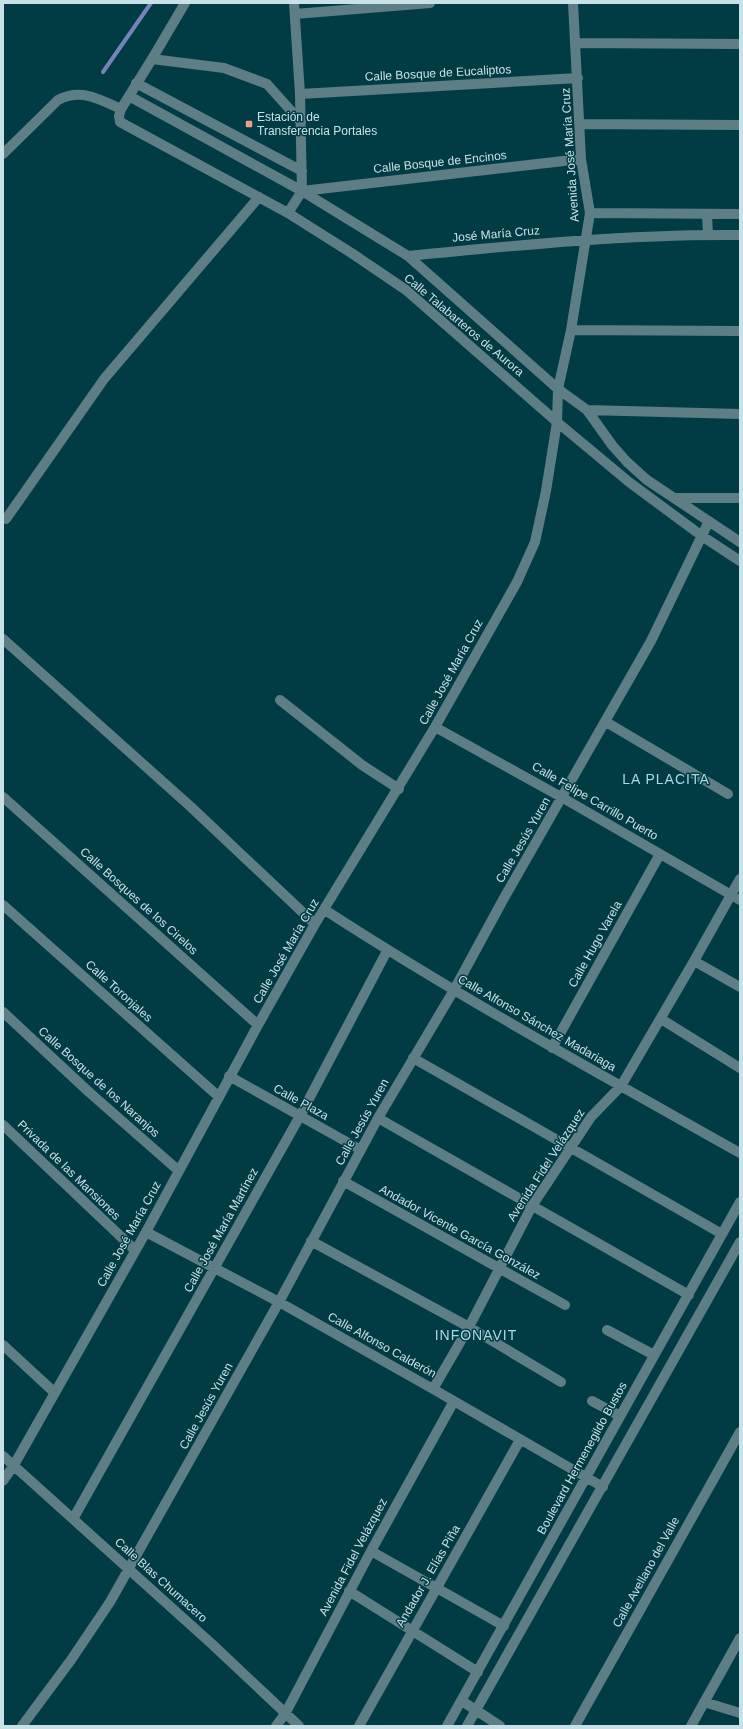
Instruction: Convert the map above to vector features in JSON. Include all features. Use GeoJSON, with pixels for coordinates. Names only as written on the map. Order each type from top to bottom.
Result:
{"type":"FeatureCollection","features":[{"type":"Feature","properties":{"kind":"street"},"geometry":{"type":"LineString","coordinates":[[3,154],[58,100],[65,97],[78,95],[92,96],[121,109],[185,3]]}},
{"type":"Feature","properties":{"kind":"street"},"geometry":{"type":"LineString","coordinates":[[288,213],[302,191],[300,94],[294,3]]}},
{"type":"Feature","properties":{"kind":"street"},"geometry":{"type":"LineString","coordinates":[[295,14],[430,3]]}},
{"type":"Feature","properties":{"kind":"street","name":"Avenida José María Cruz"},"geometry":{"type":"LineString","coordinates":[[557,422],[558,389],[571,330],[587,239],[590,213],[581,159],[573,3]]}},
{"type":"Feature","properties":{"kind":"street"},"geometry":{"type":"LineString","coordinates":[[576,42],[740,44]]}},
{"type":"Feature","properties":{"kind":"street"},"geometry":{"type":"LineString","coordinates":[[152,59],[224,68],[267,84],[301,122]]}},
{"type":"Feature","properties":{"kind":"street","name":"Calle Bosque de Eucaliptos"},"geometry":{"type":"LineString","coordinates":[[300,94],[578,78]]}},
{"type":"Feature","properties":{"kind":"street"},"geometry":{"type":"LineString","coordinates":[[136,83],[302,171]]}},
{"type":"Feature","properties":{"kind":"street","name":"Calle Talabarteros de Aurora"},"geometry":{"type":"LineString","coordinates":[[129,96],[302,191],[408,256],[558,389],[587,410],[612,445],[627,462],[647,480],[740,542]]}},
{"type":"Feature","properties":{"kind":"street","name":"Calle Talabarteros de Aurora"},"geometry":{"type":"LineString","coordinates":[[121,109],[118,116],[120,122],[127,127],[288,213],[406,290],[557,422],[629,482],[702,536],[740,561]]}},
{"type":"Feature","properties":{"kind":"street"},"geometry":{"type":"LineString","coordinates":[[580,124],[740,125]]}},
{"type":"Feature","properties":{"kind":"street","name":"Calle Bosque de Encinos"},"geometry":{"type":"LineString","coordinates":[[302,191],[581,159]]}},
{"type":"Feature","properties":{"kind":"street"},"geometry":{"type":"LineString","coordinates":[[6,519],[104,379],[259,197]]}},
{"type":"Feature","properties":{"kind":"street"},"geometry":{"type":"LineString","coordinates":[[590,213],[740,214]]}},
{"type":"Feature","properties":{"kind":"street"},"geometry":{"type":"LineString","coordinates":[[707,214],[708,235]]}},
{"type":"Feature","properties":{"kind":"street","name":"José María Cruz"},"geometry":{"type":"LineString","coordinates":[[408,256],[587,239],[740,235]]}},
{"type":"Feature","properties":{"kind":"street"},"geometry":{"type":"LineString","coordinates":[[571,330],[740,331]]}},
{"type":"Feature","properties":{"kind":"street"},"geometry":{"type":"LineString","coordinates":[[587,410],[740,414]]}},
{"type":"Feature","properties":{"kind":"street","name":"Calle José María Cruz"},"geometry":{"type":"LineString","coordinates":[[3,1481],[14,1465],[146,1232],[218,1096],[315,924],[436,727],[527,562],[535,542],[541,519],[557,422]]}},
{"type":"Feature","properties":{"kind":"street"},"geometry":{"type":"LineString","coordinates":[[675,498],[740,498]]}},
{"type":"Feature","properties":{"kind":"street","name":"Calle Jesús Yuren"},"geometry":{"type":"LineString","coordinates":[[22,1726],[98,1622],[129,1569],[279,1302],[378,1118],[454,990],[504,898],[563,798],[651,642],[709,521]]}},
{"type":"Feature","properties":{"kind":"street"},"geometry":{"type":"LineString","coordinates":[[3,639],[191,807],[315,924]]}},
{"type":"Feature","properties":{"kind":"street"},"geometry":{"type":"LineString","coordinates":[[280,700],[362,765],[399,789]]}},
{"type":"Feature","properties":{"kind":"street"},"geometry":{"type":"LineString","coordinates":[[606,722],[728,794]]}},
{"type":"Feature","properties":{"kind":"street","name":"Calle Felipe Carrillo Puerto"},"geometry":{"type":"LineString","coordinates":[[436,727],[563,798],[736,898]]}},
{"type":"Feature","properties":{"kind":"street","name":"Calle Bosques de los Cirelos"},"geometry":{"type":"LineString","coordinates":[[3,798],[258,1025]]}},
{"type":"Feature","properties":{"kind":"street","name":"Calle Hugo Varela"},"geometry":{"type":"LineString","coordinates":[[552,1048],[660,854]]}},
{"type":"Feature","properties":{"kind":"street","name":"Avenida Fidel Velázquez"},"geometry":{"type":"LineString","coordinates":[[434,1389],[469,1327],[532,1206],[571,1149],[591,1116],[621,1086],[694,961],[736,898],[740,879]]}},
{"type":"Feature","properties":{"kind":"street","name":"Calle Toronjales"},"geometry":{"type":"LineString","coordinates":[[3,905],[218,1096]]}},
{"type":"Feature","properties":{"kind":"street","name":"Calle Alfonso Sánchez Madariaga"},"geometry":{"type":"LineString","coordinates":[[325,910],[387,951],[552,1048],[740,1153]]}},
{"type":"Feature","properties":{"kind":"street","name":"Calle José María Martínez"},"geometry":{"type":"LineString","coordinates":[[73,1519],[300,1116],[387,951]]}},
{"type":"Feature","properties":{"kind":"street"},"geometry":{"type":"LineString","coordinates":[[694,961],[740,987]]}},
{"type":"Feature","properties":{"kind":"street","name":"Calle Bosque de los Naranjos"},"geometry":{"type":"LineString","coordinates":[[3,1012],[90,1093],[179,1171]]}},
{"type":"Feature","properties":{"kind":"street"},"geometry":{"type":"LineString","coordinates":[[661,1019],[740,1068]]}},
{"type":"Feature","properties":{"kind":"street"},"geometry":{"type":"LineString","coordinates":[[414,1058],[722,1234]]}},
{"type":"Feature","properties":{"kind":"street","name":"Calle Plaza"},"geometry":{"type":"LineString","coordinates":[[229,1076],[361,1150]]}},
{"type":"Feature","properties":{"kind":"street"},"geometry":{"type":"LineString","coordinates":[[378,1118],[689,1295]]}},
{"type":"Feature","properties":{"kind":"street","name":"Privada de las Mansiones"},"geometry":{"type":"LineString","coordinates":[[3,1125],[135,1250]]}},
{"type":"Feature","properties":{"kind":"street","name":"Andador Vicente García González"},"geometry":{"type":"LineString","coordinates":[[343,1182],[565,1305]]}},
{"type":"Feature","properties":{"kind":"street","name":"Boulevard Hermenegildo Bustos"},"geometry":{"type":"LineString","coordinates":[[447,1726],[740,1202]]}},
{"type":"Feature","properties":{"kind":"street","name":"Calle Alfonso Calderón"},"geometry":{"type":"LineString","coordinates":[[146,1232],[279,1302],[434,1389],[603,1487]]}},
{"type":"Feature","properties":{"kind":"street"},"geometry":{"type":"LineString","coordinates":[[311,1241],[469,1327],[561,1382]]}},
{"type":"Feature","properties":{"kind":"street"},"geometry":{"type":"LineString","coordinates":[[467,1726],[740,1242]]}},
{"type":"Feature","properties":{"kind":"street"},"geometry":{"type":"LineString","coordinates":[[677,1317],[693,1326]]}},
{"type":"Feature","properties":{"kind":"street"},"geometry":{"type":"LineString","coordinates":[[607,1330],[654,1355]]}},
{"type":"Feature","properties":{"kind":"street"},"geometry":{"type":"LineString","coordinates":[[3,1345],[55,1393]]}},
{"type":"Feature","properties":{"kind":"street","name":"Avenida Fidel Velázquez"},"geometry":{"type":"LineString","coordinates":[[276,1726],[285,1714],[349,1591],[454,1401]]}},
{"type":"Feature","properties":{"kind":"street"},"geometry":{"type":"LineString","coordinates":[[592,1401],[620,1416]]}},
{"type":"Feature","properties":{"kind":"street","name":"Calle Avellano del Valle"},"geometry":{"type":"LineString","coordinates":[[575,1726],[740,1432]]}},
{"type":"Feature","properties":{"kind":"street","name":"Andador J. Elías Piña"},"geometry":{"type":"LineString","coordinates":[[359,1726],[520,1440]]}},
{"type":"Feature","properties":{"kind":"street","name":"Calle Blas Chumacero"},"geometry":{"type":"LineString","coordinates":[[3,1456],[129,1569],[299,1726]]}},
{"type":"Feature","properties":{"kind":"street"},"geometry":{"type":"LineString","coordinates":[[371,1551],[504,1626]]}},
{"type":"Feature","properties":{"kind":"street"},"geometry":{"type":"LineString","coordinates":[[349,1591],[478,1672]]}},
{"type":"Feature","properties":{"kind":"street"},"geometry":{"type":"LineString","coordinates":[[691,1726],[740,1638]]}},
{"type":"Feature","properties":{"kind":"street"},"geometry":{"type":"LineString","coordinates":[[462,1701],[500,1726]]}},
{"type":"Feature","properties":{"kind":"street"},"geometry":{"type":"LineString","coordinates":[[704,1702],[740,1713]]}},
{"type":"Feature","properties":{"kind":"waterway"},"geometry":{"type":"LineString","coordinates":[[103,72],[151,3]]}},
{"type":"Feature","properties":{"kind":"place","name":"Estación de Transferencia Portales"},"geometry":{"type":"Point","coordinates":[249,124]}},
{"type":"Feature","properties":{"kind":"district","name":"LA PLACITA"},"geometry":{"type":"Point","coordinates":[666,779]}},
{"type":"Feature","properties":{"kind":"district","name":"INFONAVIT"},"geometry":{"type":"Point","coordinates":[476,1335]}}]}
